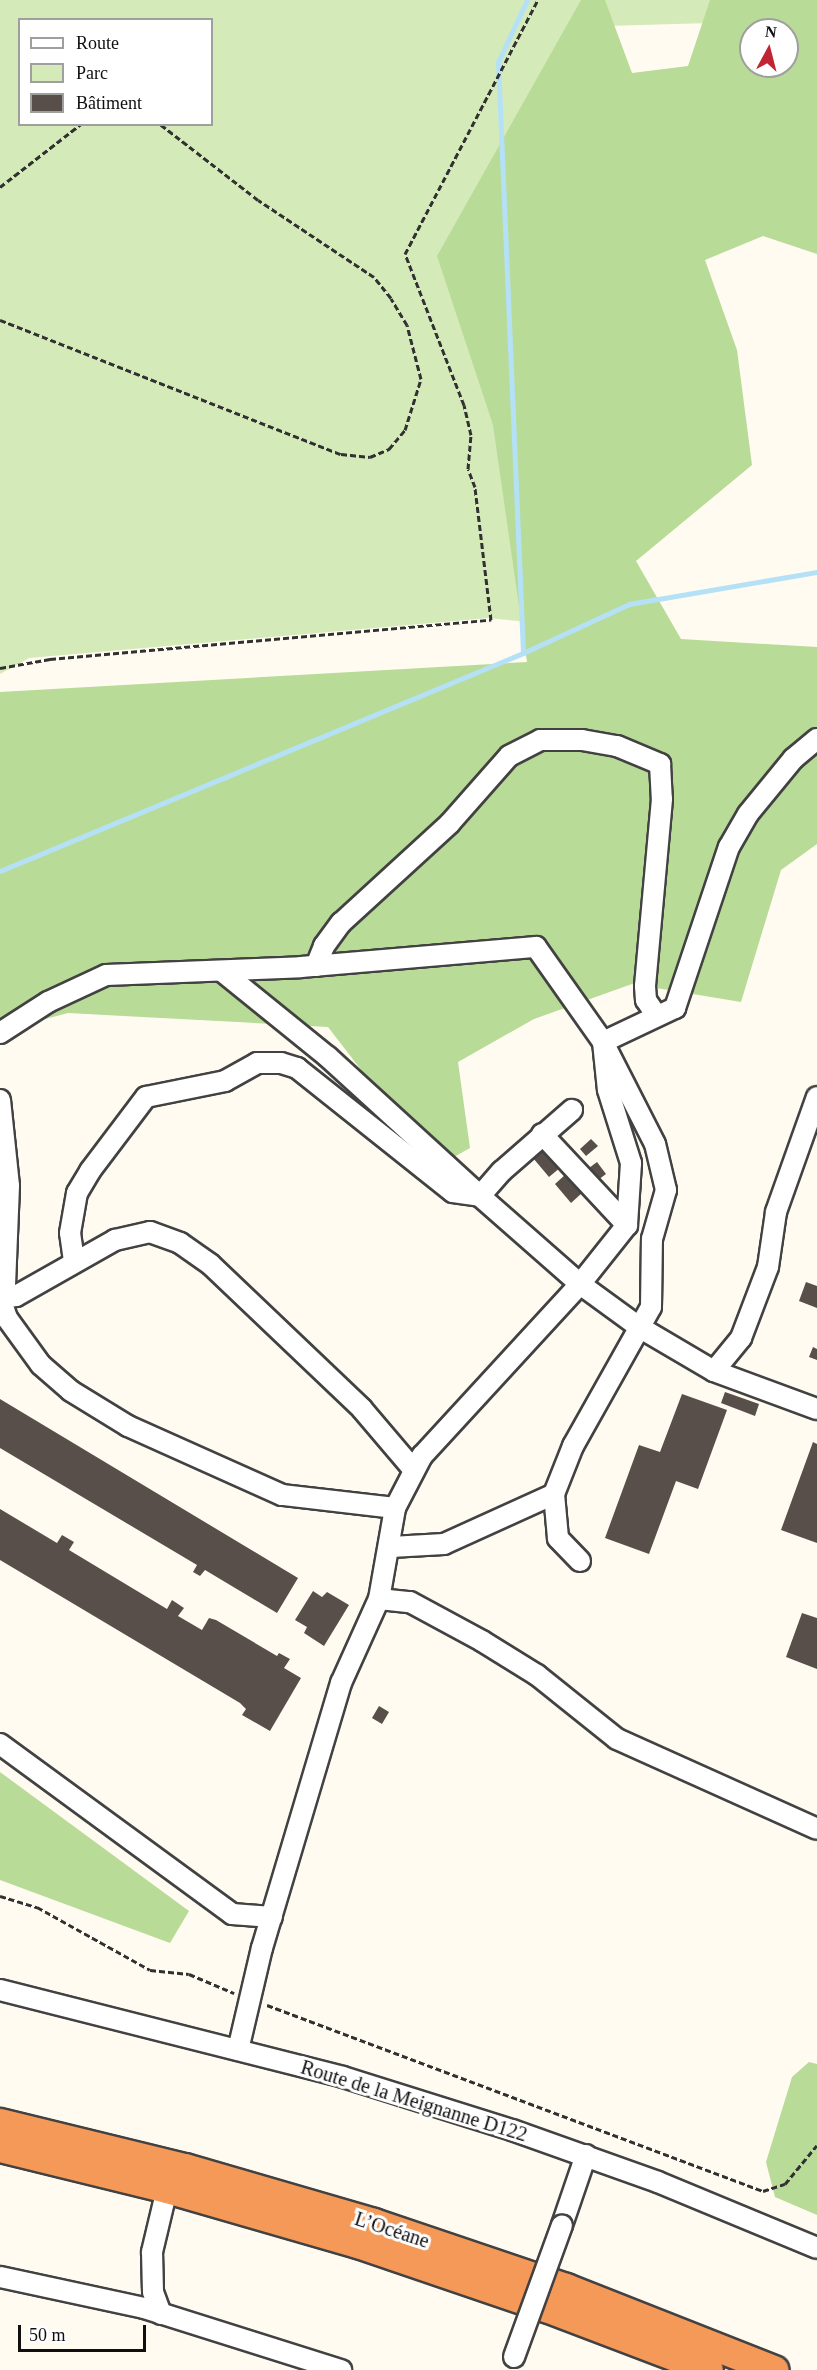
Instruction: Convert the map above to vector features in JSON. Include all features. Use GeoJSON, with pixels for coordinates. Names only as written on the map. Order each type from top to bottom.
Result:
{"type":"FeatureCollection","features":[{"type":"Feature","properties":{"kind":"highway","name":"L’Océane"},"geometry":{"type":"LineString","coordinates":[[0,2123],[185,2168],[374,2223],[566,2288],[774,2370]]}},
{"type":"Feature","properties":{"kind":"highway","name":"L’Océane"},"geometry":{"type":"LineString","coordinates":[[0,2148],[166,2189],[448,2273],[709,2370]]}},
{"type":"Feature","properties":{"kind":"street"},"geometry":{"type":"LineString","coordinates":[[603,1042],[675,1008],[729,847],[748,814],[793,759],[817,739]]}},
{"type":"Feature","properties":{"kind":"street"},"geometry":{"type":"LineString","coordinates":[[316,966],[324,945],[341,923],[450,823],[509,756],[540,740],[582,740],[617,746],[660,764],[663,798],[645,986],[646,1000],[656,1016]]}},
{"type":"Feature","properties":{"kind":"street"},"geometry":{"type":"LineString","coordinates":[[0,1033],[48,1002],[106,975],[223,972],[316,966],[536,946],[603,1042],[656,1144],[666,1180],[665,1203],[652,1239],[653,1299],[573,1446],[554,1494],[558,1538],[580,1561]]}},
{"type":"Feature","properties":{"kind":"street"},"geometry":{"type":"LineString","coordinates":[[223,972],[328,1058],[580,1284],[639,1328],[714,1371],[817,1409]]}},
{"type":"Feature","properties":{"kind":"street"},"geometry":{"type":"LineString","coordinates":[[238,2050],[262,1948],[341,1683],[379,1599],[391,1547],[395,1508],[422,1456],[580,1284],[627,1225],[631,1163],[608,1090],[603,1042]]}},
{"type":"Feature","properties":{"kind":"street"},"geometry":{"type":"LineString","coordinates":[[74,1262],[70,1233],[77,1193],[90,1171],[146,1097],[225,1081],[257,1063],[280,1063],[297,1068],[453,1192],[480,1196]]}},
{"type":"Feature","properties":{"kind":"street"},"geometry":{"type":"LineString","coordinates":[[714,1371],[741,1338],[768,1267],[776,1212],[817,1097]]}},
{"type":"Feature","properties":{"kind":"street"},"geometry":{"type":"LineString","coordinates":[[0,1100],[9,1186],[5,1286],[0,1299],[8,1318],[41,1365],[71,1391],[128,1426],[282,1495],[395,1508]]}},
{"type":"Feature","properties":{"kind":"street"},"geometry":{"type":"LineString","coordinates":[[480,1196],[542,1134],[572,1110]]}},
{"type":"Feature","properties":{"kind":"street"},"geometry":{"type":"LineString","coordinates":[[542,1134],[627,1225]]}},
{"type":"Feature","properties":{"kind":"street"},"geometry":{"type":"LineString","coordinates":[[0,1299],[16,1296],[115,1240],[150,1232],[180,1243],[210,1264],[362,1409],[414,1470]]}},
{"type":"Feature","properties":{"kind":"street"},"geometry":{"type":"LineString","coordinates":[[391,1547],[444,1544],[554,1494]]}},
{"type":"Feature","properties":{"kind":"street"},"geometry":{"type":"LineString","coordinates":[[379,1599],[410,1602],[482,1641],[537,1676],[617,1739],[817,1829]]}},
{"type":"Feature","properties":{"kind":"street"},"geometry":{"type":"LineString","coordinates":[[0,1744],[232,1914],[272,1917]]}},
{"type":"Feature","properties":{"kind":"street","name":"Route de la Meignanne D122"},"geometry":{"type":"LineString","coordinates":[[0,1990],[343,2077],[586,2155],[817,2248]]}},
{"type":"Feature","properties":{"kind":"street"},"geometry":{"type":"LineString","coordinates":[[512,2363],[586,2155]]}},
{"type":"Feature","properties":{"kind":"street"},"geometry":{"type":"LineString","coordinates":[[161,2314],[153,2292],[152,2252],[166,2189]]}},
{"type":"Feature","properties":{"kind":"street"},"geometry":{"type":"LineString","coordinates":[[0,2277],[161,2314],[341,2370]]}},
{"type":"Feature","properties":{"kind":"path"},"geometry":{"type":"LineString","coordinates":[[0,668],[50,659],[491,620],[476,487],[468,469],[471,435],[464,405],[405,254],[538,0]]}},
{"type":"Feature","properties":{"kind":"path"},"geometry":{"type":"LineString","coordinates":[[0,187],[78,126]]}},
{"type":"Feature","properties":{"kind":"path"},"geometry":{"type":"LineString","coordinates":[[0,320],[341,454],[370,457],[389,449],[405,430],[421,379],[407,325],[391,298],[374,277],[258,200],[163,126]]}},
{"type":"Feature","properties":{"kind":"path"},"geometry":{"type":"LineString","coordinates":[[0,1896],[37,1907],[150,1970],[189,1974],[240,1997]]}},
{"type":"Feature","properties":{"kind":"path"},"geometry":{"type":"LineString","coordinates":[[263,2004],[288,2010],[320,2027],[584,2121],[763,2191],[785,2184],[817,2145]]}},
{"type":"Feature","properties":{"kind":"green space"},"geometry":{"type":"Polygon","coordinates":[[[0,0],[767,0],[711,23],[570,27],[527,622],[489,618],[29,658],[0,674],[0,0]]]}},
{"type":"Feature","properties":{"kind":"green space"},"geometry":{"type":"Polygon","coordinates":[[[581,0],[605,0],[632,73],[688,66],[710,0],[817,0],[817,254],[763,236],[705,260],[737,350],[752,465],[636,561],[681,639],[817,647],[817,844],[781,870],[741,1002],[632,984],[534,1019],[458,1062],[470,1148],[436,1167],[328,1027],[68,1013],[0,1031],[0,692],[527,662],[493,425],[437,256],[581,0]]]}},
{"type":"Feature","properties":{"kind":"green space"},"geometry":{"type":"Polygon","coordinates":[[[0,1772],[189,1911],[170,1943],[0,1880],[0,1772]]]}},
{"type":"Feature","properties":{"kind":"green space"},"geometry":{"type":"Polygon","coordinates":[[[809,2062],[817,2064],[817,2215],[775,2197],[766,2162],[792,2077],[809,2062]]]}},
{"type":"Feature","properties":{"kind":"building"},"geometry":{"type":"Polygon","coordinates":[[[591,1139],[598,1146],[586,1156],[580,1149],[591,1139]]]}},
{"type":"Feature","properties":{"kind":"building"},"geometry":{"type":"Polygon","coordinates":[[[545,1148],[561,1167],[549,1177],[533,1158],[545,1148]]]}},
{"type":"Feature","properties":{"kind":"building"},"geometry":{"type":"Polygon","coordinates":[[[597,1162],[606,1174],[598,1180],[589,1168],[597,1162]]]}},
{"type":"Feature","properties":{"kind":"building"},"geometry":{"type":"Polygon","coordinates":[[[566,1174],[582,1193],[571,1203],[555,1184],[566,1174]]]}},
{"type":"Feature","properties":{"kind":"building"},"geometry":{"type":"Polygon","coordinates":[[[806,1282],[817,1286],[817,1308],[799,1301],[806,1282]]]}},
{"type":"Feature","properties":{"kind":"building"},"geometry":{"type":"Polygon","coordinates":[[[813,1347],[817,1349],[817,1360],[809,1357],[813,1347]]]}},
{"type":"Feature","properties":{"kind":"building"},"geometry":{"type":"Polygon","coordinates":[[[725,1392],[759,1404],[755,1416],[721,1403],[725,1392]]]}},
{"type":"Feature","properties":{"kind":"building"},"geometry":{"type":"Polygon","coordinates":[[[682,1394],[727,1410],[698,1489],[676,1481],[649,1554],[605,1538],[639,1445],[660,1452],[682,1394]]]}},
{"type":"Feature","properties":{"kind":"building"},"geometry":{"type":"Polygon","coordinates":[[[0,1399],[298,1578],[277,1613],[205,1570],[200,1576],[193,1572],[197,1565],[0,1448],[0,1399]]]}},
{"type":"Feature","properties":{"kind":"building"},"geometry":{"type":"Polygon","coordinates":[[[813,1442],[817,1444],[817,1543],[781,1530],[813,1442]]]}},
{"type":"Feature","properties":{"kind":"building"},"geometry":{"type":"Polygon","coordinates":[[[0,1509],[57,1543],[62,1535],[74,1542],[69,1550],[167,1609],[172,1600],[184,1608],[178,1616],[202,1630],[209,1618],[216,1620],[277,1656],[279,1653],[290,1659],[284,1668],[301,1678],[270,1731],[242,1715],[246,1709],[240,1703],[0,1560],[0,1509]]]}},
{"type":"Feature","properties":{"kind":"building"},"geometry":{"type":"Polygon","coordinates":[[[313,1591],[322,1597],[327,1592],[349,1605],[324,1646],[304,1633],[307,1627],[295,1620],[313,1591]]]}},
{"type":"Feature","properties":{"kind":"building"},"geometry":{"type":"Polygon","coordinates":[[[802,1613],[817,1618],[817,1669],[786,1657],[802,1613]]]}},
{"type":"Feature","properties":{"kind":"building"},"geometry":{"type":"Polygon","coordinates":[[[379,1706],[389,1712],[382,1724],[372,1718],[379,1706]]]}},
{"type":"Feature","properties":{"kind":"waterway"},"geometry":{"type":"LineString","coordinates":[[0,871],[523,653],[498,62],[527,0]]}},
{"type":"Feature","properties":{"kind":"waterway"},"geometry":{"type":"LineString","coordinates":[[523,653],[629,604],[817,572]]}}]}
